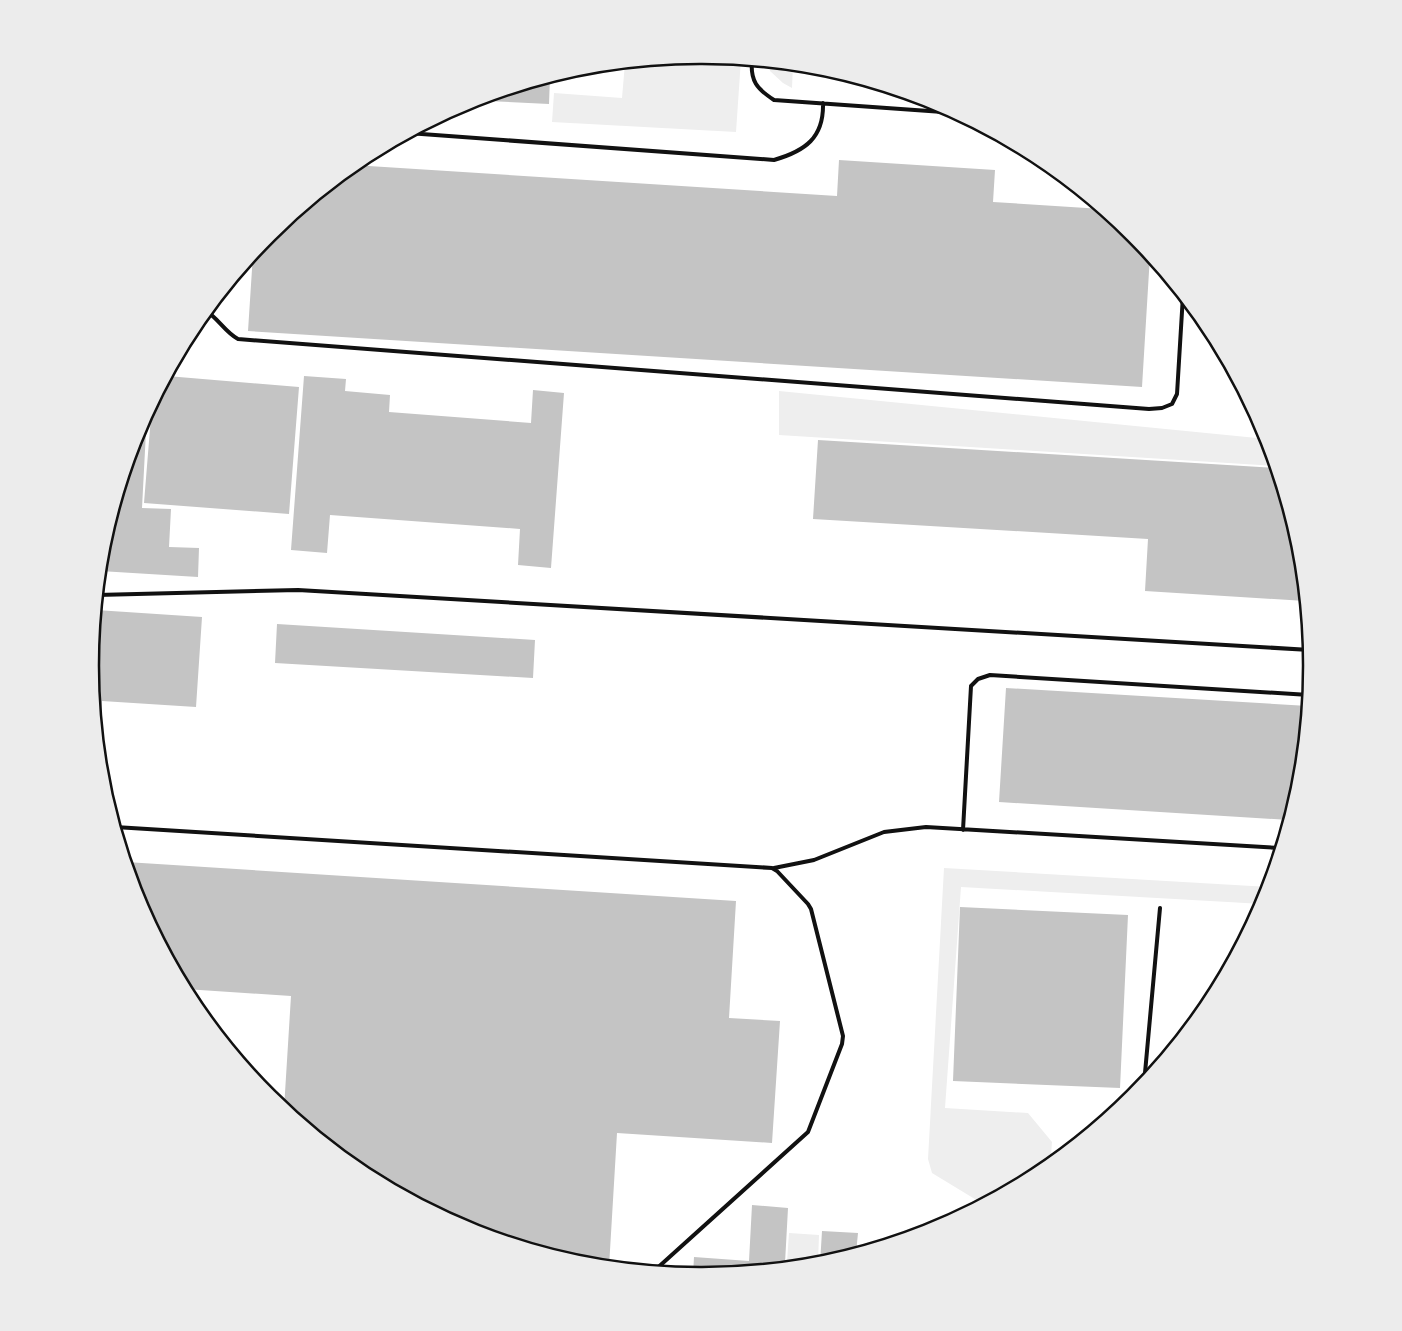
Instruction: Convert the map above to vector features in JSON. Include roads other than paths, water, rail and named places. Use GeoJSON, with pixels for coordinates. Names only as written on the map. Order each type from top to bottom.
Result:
{"type":"FeatureCollection","features":[{"type":"Feature","properties":{"kind":"lane"},"geometry":{"type":"LineString","coordinates":[[751,66],[751,72],[755,83],[774,100],[934,111]]}},
{"type":"Feature","properties":{"kind":"lane"},"geometry":{"type":"LineString","coordinates":[[420,134],[774,160],[790,155],[806,146],[817,134],[824,112],[823,103]]}},
{"type":"Feature","properties":{"kind":"lane"},"geometry":{"type":"LineString","coordinates":[[212,316],[229,334],[238,339],[1149,410],[1172,404],[1177,394],[1182,305]]}},
{"type":"Feature","properties":{"kind":"lane"},"geometry":{"type":"LineString","coordinates":[[103,596],[298,590],[1302,650]]}},
{"type":"Feature","properties":{"kind":"lane"},"geometry":{"type":"LineString","coordinates":[[962,830],[971,686],[983,676],[1302,695]]}},
{"type":"Feature","properties":{"kind":"lane"},"geometry":{"type":"LineString","coordinates":[[122,827],[772,868],[814,860],[884,832],[926,828],[1274,848]]}},
{"type":"Feature","properties":{"kind":"lane"},"geometry":{"type":"LineString","coordinates":[[660,1266],[808,1132],[842,1044],[843,1036],[811,909],[777,871],[772,868]]}},
{"type":"Feature","properties":{"kind":"lane"},"geometry":{"type":"LineString","coordinates":[[1145,1071],[1160,908]]}}]}
